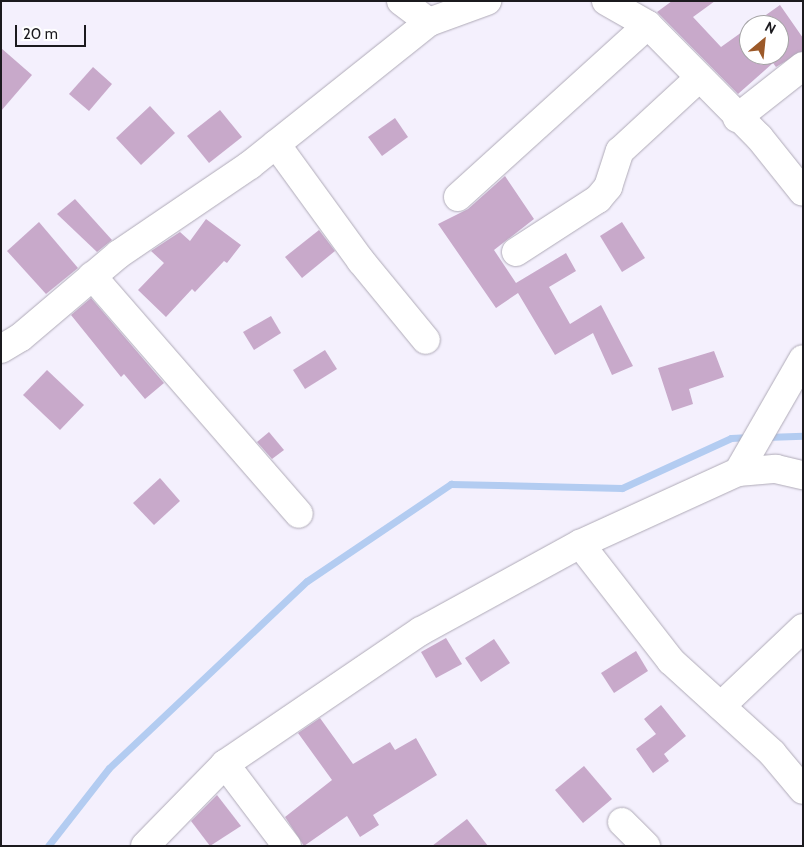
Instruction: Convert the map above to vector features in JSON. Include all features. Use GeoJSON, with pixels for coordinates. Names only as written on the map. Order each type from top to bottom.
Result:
{"type":"FeatureCollection","features":[{"type":"Feature","properties":{"kind":"street"},"geometry":{"type":"LineString","coordinates":[[401,1],[429,22]]}},
{"type":"Feature","properties":{"kind":"street"},"geometry":{"type":"LineString","coordinates":[[1,349],[21,337],[92,276],[276,144],[429,22],[487,1]]}},
{"type":"Feature","properties":{"kind":"street"},"geometry":{"type":"LineString","coordinates":[[606,1],[648,25],[737,118],[760,137],[803,192]]}},
{"type":"Feature","properties":{"kind":"street"},"geometry":{"type":"LineString","coordinates":[[458,197],[648,25]]}},
{"type":"Feature","properties":{"kind":"street"},"geometry":{"type":"LineString","coordinates":[[737,118],[803,66]]}},
{"type":"Feature","properties":{"kind":"street"},"geometry":{"type":"LineString","coordinates":[[516,252],[598,199],[608,187],[620,151],[699,78]]}},
{"type":"Feature","properties":{"kind":"street"},"geometry":{"type":"LineString","coordinates":[[276,144],[361,261],[426,340]]}},
{"type":"Feature","properties":{"kind":"street"},"geometry":{"type":"LineString","coordinates":[[92,276],[299,514]]}},
{"type":"Feature","properties":{"kind":"street"},"geometry":{"type":"LineString","coordinates":[[738,472],[773,407],[803,359]]}},
{"type":"Feature","properties":{"kind":"street"},"geometry":{"type":"LineString","coordinates":[[145,846],[225,764],[421,631],[580,544],[738,472],[776,469],[803,475]]}},
{"type":"Feature","properties":{"kind":"street"},"geometry":{"type":"LineString","coordinates":[[580,544],[671,661],[772,753],[803,790]]}},
{"type":"Feature","properties":{"kind":"street"},"geometry":{"type":"LineString","coordinates":[[721,706],[803,628]]}},
{"type":"Feature","properties":{"kind":"street"},"geometry":{"type":"LineString","coordinates":[[225,764],[287,846]]}},
{"type":"Feature","properties":{"kind":"street"},"geometry":{"type":"LineString","coordinates":[[622,822],[646,846]]}},
{"type":"Feature","properties":{"kind":"building"},"geometry":{"type":"Polygon","coordinates":[[[672,1],[715,1],[693,17],[721,47],[739,34],[739,65],[771,65],[738,94],[657,12],[672,1]]]}},
{"type":"Feature","properties":{"kind":"building"},"geometry":{"type":"Polygon","coordinates":[[[780,5],[787,15],[766,15],[780,5]]]}},
{"type":"Feature","properties":{"kind":"building"},"geometry":{"type":"Polygon","coordinates":[[[789,18],[803,38],[803,51],[789,59],[789,18]]]}},
{"type":"Feature","properties":{"kind":"building"},"geometry":{"type":"Polygon","coordinates":[[[1,48],[32,75],[1,111],[1,48]]]}},
{"type":"Feature","properties":{"kind":"building"},"geometry":{"type":"Polygon","coordinates":[[[93,67],[112,84],[89,111],[69,94],[93,67]]]}},
{"type":"Feature","properties":{"kind":"building"},"geometry":{"type":"Polygon","coordinates":[[[150,106],[175,133],[141,165],[116,138],[150,106]]]}},
{"type":"Feature","properties":{"kind":"building"},"geometry":{"type":"Polygon","coordinates":[[[220,110],[242,137],[209,163],[187,136],[220,110]]]}},
{"type":"Feature","properties":{"kind":"building"},"geometry":{"type":"Polygon","coordinates":[[[395,118],[408,137],[382,156],[368,137],[395,118]]]}},
{"type":"Feature","properties":{"kind":"building"},"geometry":{"type":"Polygon","coordinates":[[[505,176],[534,219],[494,250],[516,283],[566,253],[576,271],[549,287],[570,324],[601,305],[633,366],[612,375],[593,333],[555,355],[518,293],[496,308],[438,224],[468,209],[505,176]]]}},
{"type":"Feature","properties":{"kind":"building"},"geometry":{"type":"Polygon","coordinates":[[[75,199],[112,240],[97,252],[57,214],[75,199]]]}},
{"type":"Feature","properties":{"kind":"building"},"geometry":{"type":"Polygon","coordinates":[[[206,219],[241,245],[227,263],[224,261],[195,292],[192,289],[166,317],[138,290],[164,263],[151,251],[180,232],[190,241],[206,219]]]}},
{"type":"Feature","properties":{"kind":"building"},"geometry":{"type":"Polygon","coordinates":[[[39,222],[78,268],[46,294],[7,251],[39,222]]]}},
{"type":"Feature","properties":{"kind":"building"},"geometry":{"type":"Polygon","coordinates":[[[622,222],[645,258],[622,272],[600,236],[622,222]]]}},
{"type":"Feature","properties":{"kind":"building"},"geometry":{"type":"Polygon","coordinates":[[[319,230],[335,251],[302,278],[285,257],[319,230]]]}},
{"type":"Feature","properties":{"kind":"building"},"geometry":{"type":"Polygon","coordinates":[[[91,298],[164,383],[145,399],[124,374],[121,377],[71,315],[91,298]]]}},
{"type":"Feature","properties":{"kind":"building"},"geometry":{"type":"Polygon","coordinates":[[[271,316],[281,333],[254,350],[243,332],[271,316]]]}},
{"type":"Feature","properties":{"kind":"building"},"geometry":{"type":"Polygon","coordinates":[[[325,350],[337,369],[305,389],[293,370],[325,350]]]}},
{"type":"Feature","properties":{"kind":"building"},"geometry":{"type":"Polygon","coordinates":[[[714,351],[724,377],[689,389],[693,404],[672,411],[658,368],[714,351]]]}},
{"type":"Feature","properties":{"kind":"building"},"geometry":{"type":"Polygon","coordinates":[[[47,370],[84,405],[60,430],[23,395],[47,370]]]}},
{"type":"Feature","properties":{"kind":"building"},"geometry":{"type":"Polygon","coordinates":[[[269,432],[284,450],[272,459],[257,442],[269,432]]]}},
{"type":"Feature","properties":{"kind":"building"},"geometry":{"type":"Polygon","coordinates":[[[160,478],[180,501],[154,525],[133,503],[160,478]]]}},
{"type":"Feature","properties":{"kind":"building"},"geometry":{"type":"Polygon","coordinates":[[[446,638],[462,664],[436,678],[421,652],[446,638]]]}},
{"type":"Feature","properties":{"kind":"building"},"geometry":{"type":"Polygon","coordinates":[[[494,639],[510,663],[481,682],[465,658],[494,639]]]}},
{"type":"Feature","properties":{"kind":"building"},"geometry":{"type":"Polygon","coordinates":[[[636,651],[648,671],[614,693],[601,673],[636,651]]]}},
{"type":"Feature","properties":{"kind":"building"},"geometry":{"type":"Polygon","coordinates":[[[661,705],[686,736],[664,754],[669,761],[653,773],[636,749],[656,734],[644,719],[661,705]]]}},
{"type":"Feature","properties":{"kind":"building"},"geometry":{"type":"Polygon","coordinates":[[[320,718],[353,764],[390,742],[395,750],[416,738],[437,775],[373,815],[379,825],[360,837],[347,816],[304,846],[285,817],[332,780],[298,733],[320,718]]]}},
{"type":"Feature","properties":{"kind":"building"},"geometry":{"type":"Polygon","coordinates":[[[584,766],[612,799],[583,823],[555,790],[584,766]]]}},
{"type":"Feature","properties":{"kind":"building"},"geometry":{"type":"Polygon","coordinates":[[[217,795],[241,826],[210,846],[191,821],[217,795]]]}},
{"type":"Feature","properties":{"kind":"building"},"geometry":{"type":"Polygon","coordinates":[[[467,819],[488,846],[432,846],[467,819]]]}},
{"type":"Feature","properties":{"kind":"waterway"},"geometry":{"type":"LineString","coordinates":[[766,437],[803,436]]}},
{"type":"Feature","properties":{"kind":"waterway"},"geometry":{"type":"LineString","coordinates":[[48,846],[109,768],[307,581],[451,484],[622,488],[731,438],[750,437]]}}]}
